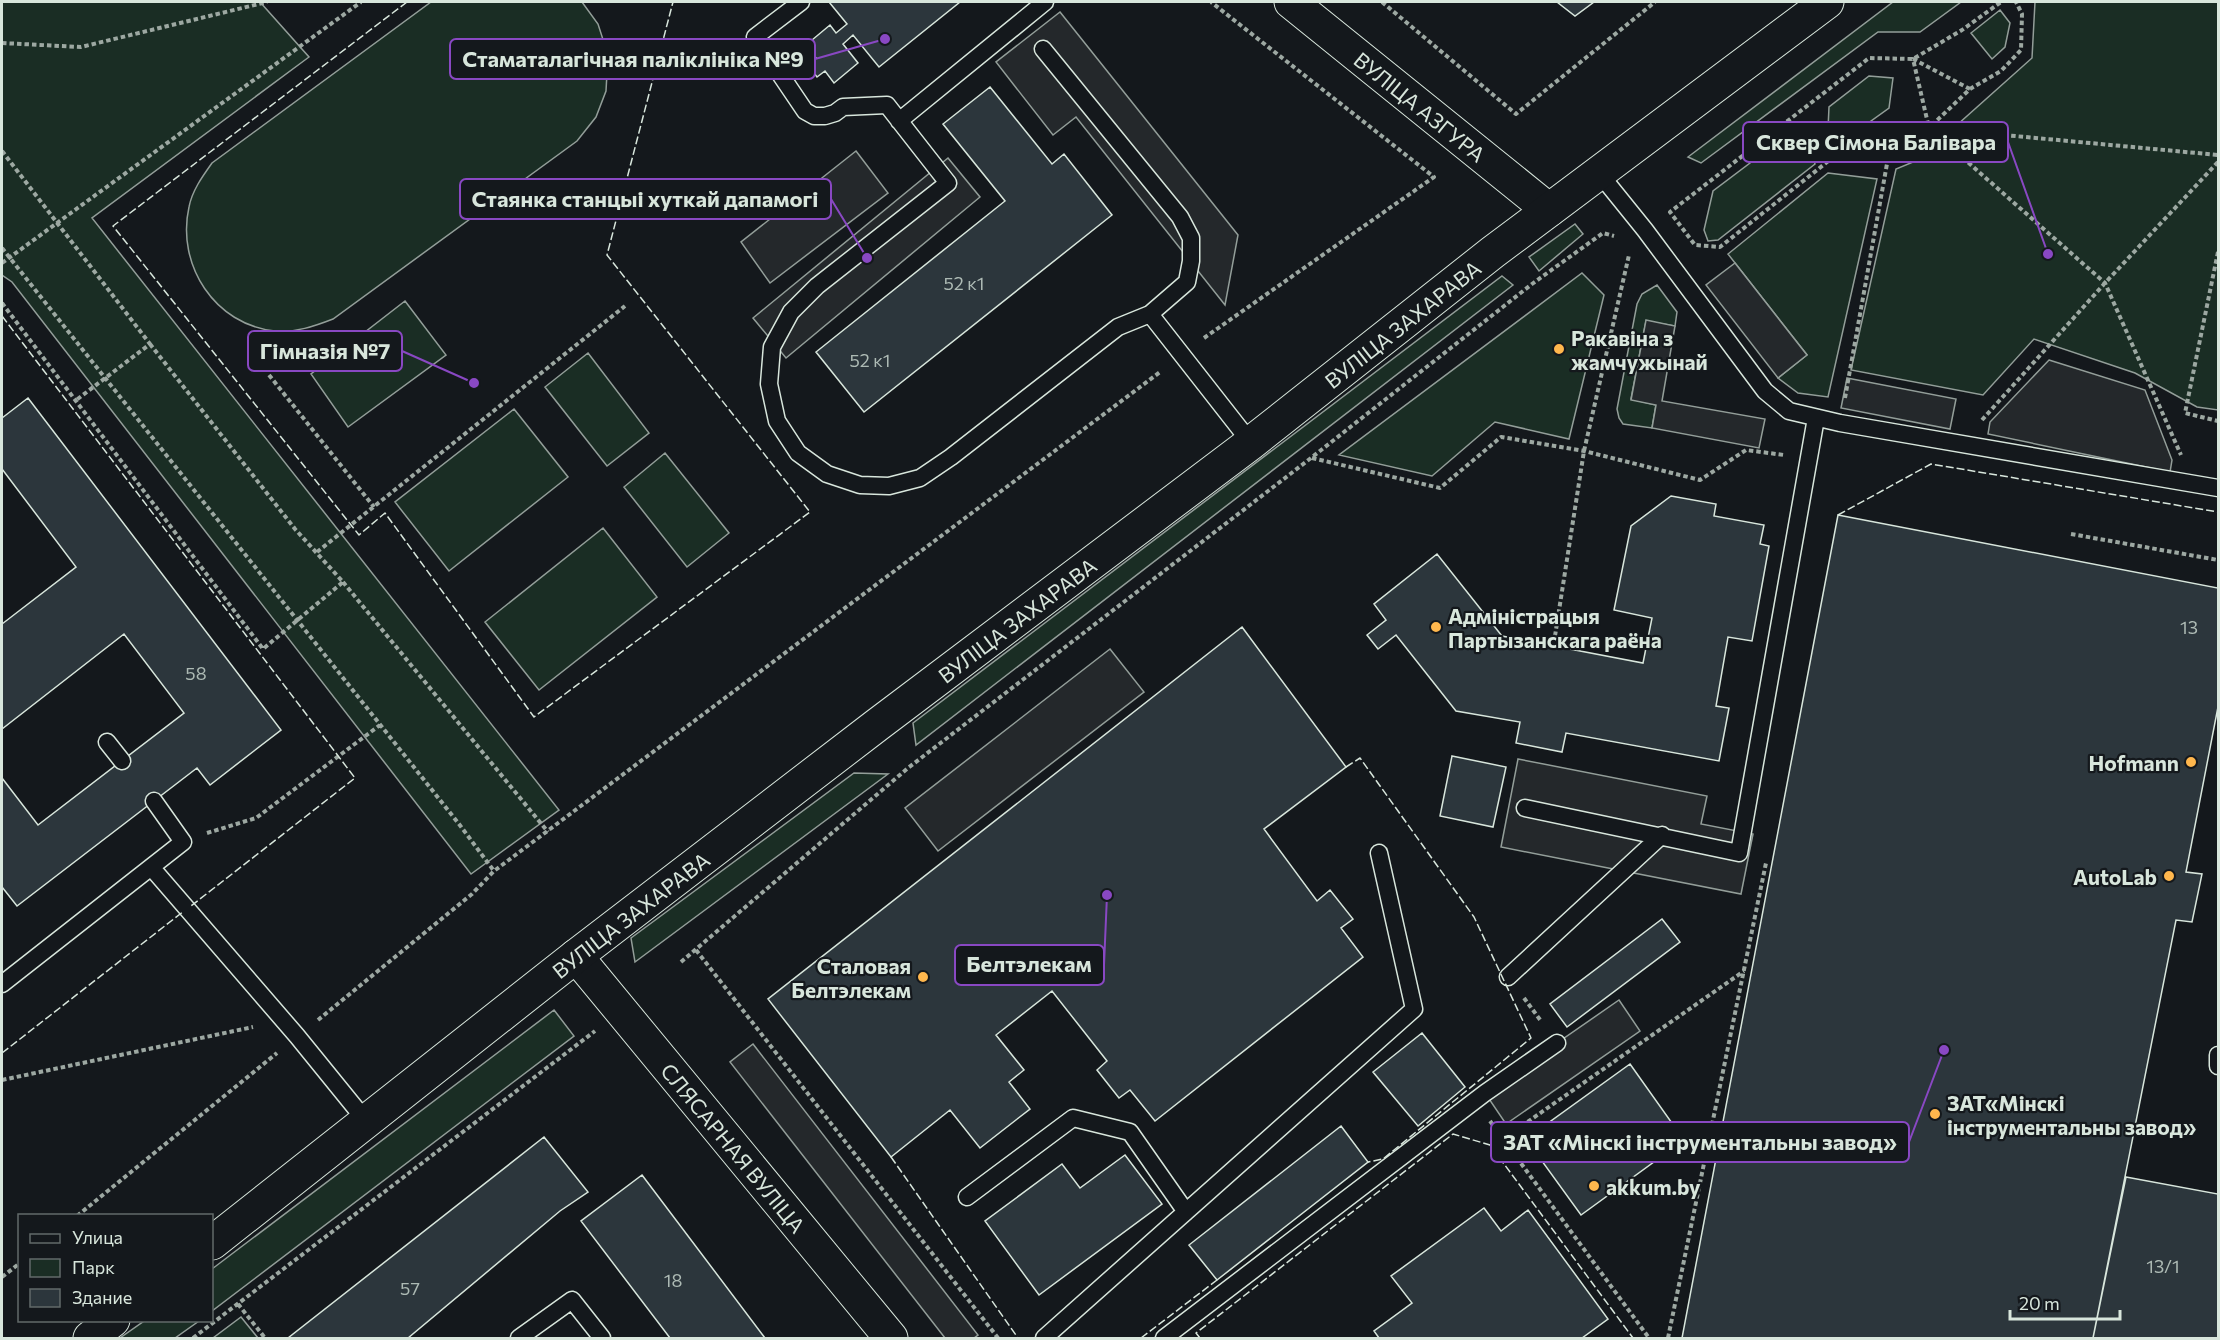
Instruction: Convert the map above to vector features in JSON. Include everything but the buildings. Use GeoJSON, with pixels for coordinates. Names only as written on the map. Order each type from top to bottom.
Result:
{"type":"FeatureCollection","features":[{"type":"Feature","properties":{"kind":"main road","name":"ВУЛІЦА АЗГУРА"},"geometry":{"type":"LineString","coordinates":[[1291,2],[1549,210]]}},
{"type":"Feature","properties":{"kind":"main road","name":"ВУЛІЦА ЗАХАРАВА"},"geometry":{"type":"LineString","coordinates":[[213,1242],[576,956],[1251,443],[1469,271],[1827,2]]}},
{"type":"Feature","properties":{"kind":"main road","name":"СЛЯСАРНАЯ ВУЛІЦА"},"geometry":{"type":"LineString","coordinates":[[576,956],[891,1338]]}},
{"type":"Feature","properties":{"kind":"main road"},"geometry":{"type":"LineString","coordinates":[[90,1338],[110,1322]]}},
{"type":"Feature","properties":{"kind":"lane"},"geometry":{"type":"LineString","coordinates":[[801,2],[755,37],[805,111],[814,116],[825,117],[843,107],[887,105],[948,183],[817,286],[791,312],[772,347],[769,384],[777,421],[798,453],[828,474],[860,485],[889,486],[920,478],[951,457],[1118,327],[1150,314],[1187,282],[1191,261],[1191,238],[1180,217],[1043,50]]}},
{"type":"Feature","properties":{"kind":"lane"},"geometry":{"type":"LineString","coordinates":[[899,121],[1045,2]]}},
{"type":"Feature","properties":{"kind":"lane"},"geometry":{"type":"LineString","coordinates":[[1599,172],[1765,391],[1789,411],[1816,418],[2218,488]]}},
{"type":"Feature","properties":{"kind":"lane"},"geometry":{"type":"LineString","coordinates":[[1150,314],[1251,443]]}},
{"type":"Feature","properties":{"kind":"lane"},"geometry":{"type":"LineString","coordinates":[[1525,808],[1739,853],[1816,418]]}},
{"type":"Feature","properties":{"kind":"lane"},"geometry":{"type":"LineString","coordinates":[[107,742],[122,761]]}},
{"type":"Feature","properties":{"kind":"lane"},"geometry":{"type":"LineString","coordinates":[[2,984],[183,842],[154,801]]}},
{"type":"Feature","properties":{"kind":"lane"},"geometry":{"type":"LineString","coordinates":[[1508,977],[1662,836]]}},
{"type":"Feature","properties":{"kind":"lane"},"geometry":{"type":"LineString","coordinates":[[1044,1338],[1414,1009],[1379,853]]}},
{"type":"Feature","properties":{"kind":"lane"},"geometry":{"type":"LineString","coordinates":[[151,867],[297,1036],[366,1121]]}},
{"type":"Feature","properties":{"kind":"lane"},"geometry":{"type":"LineString","coordinates":[[1175,1335],[1475,1101],[1557,1043]]}},
{"type":"Feature","properties":{"kind":"lane"},"geometry":{"type":"LineString","coordinates":[[2218,1055],[2218,1066]]}},
{"type":"Feature","properties":{"kind":"lane"},"geometry":{"type":"LineString","coordinates":[[967,1197],[1073,1118],[1130,1132],[1186,1212]]}},
{"type":"Feature","properties":{"kind":"lane"},"geometry":{"type":"LineString","coordinates":[[519,1338],[572,1300],[602,1338]]}},
{"type":"Feature","properties":{"kind":"path"},"geometry":{"type":"LineString","coordinates":[[2,43],[81,47],[267,2]]}},
{"type":"Feature","properties":{"kind":"path"},"geometry":{"type":"LineString","coordinates":[[2,261],[361,2]]}},
{"type":"Feature","properties":{"kind":"path"},"geometry":{"type":"LineString","coordinates":[[78,1214],[472,894],[494,871],[1210,334],[1434,177],[1211,2]]}},
{"type":"Feature","properties":{"kind":"path"},"geometry":{"type":"LineString","coordinates":[[1382,2],[1516,114],[1655,2]]}},
{"type":"Feature","properties":{"kind":"path"},"geometry":{"type":"LineString","coordinates":[[1913,59],[1962,30],[2001,2]]}},
{"type":"Feature","properties":{"kind":"path"},"geometry":{"type":"LineString","coordinates":[[1773,131],[1846,147],[1890,147],[1929,128],[1970,89],[2001,70],[2021,50],[2022,14],[2016,2]]}},
{"type":"Feature","properties":{"kind":"path"},"geometry":{"type":"LineString","coordinates":[[1846,147],[1720,247],[1695,245],[1670,212],[1869,58],[1913,59],[1970,89]]}},
{"type":"Feature","properties":{"kind":"path"},"geometry":{"type":"LineString","coordinates":[[1913,59],[1929,128],[2105,283],[2193,483]]}},
{"type":"Feature","properties":{"kind":"path"},"geometry":{"type":"LineString","coordinates":[[1929,128],[2218,155]]}},
{"type":"Feature","properties":{"kind":"path"},"geometry":{"type":"LineString","coordinates":[[2,151],[296,529],[343,582],[548,832]]}},
{"type":"Feature","properties":{"kind":"path"},"geometry":{"type":"LineString","coordinates":[[1961,443],[2218,162]]}},
{"type":"Feature","properties":{"kind":"path"},"geometry":{"type":"LineString","coordinates":[[681,962],[908,768],[1311,458],[1532,284],[1603,233],[1623,238]]}},
{"type":"Feature","properties":{"kind":"path"},"geometry":{"type":"LineString","coordinates":[[2,248],[494,871]]}},
{"type":"Feature","properties":{"kind":"path"},"geometry":{"type":"LineString","coordinates":[[1556,636],[1584,451],[1630,251]]}},
{"type":"Feature","properties":{"kind":"path"},"geometry":{"type":"LineString","coordinates":[[2218,252],[2185,413],[2218,421]]}},
{"type":"Feature","properties":{"kind":"path"},"geometry":{"type":"LineString","coordinates":[[2,303],[263,649],[343,582]]}},
{"type":"Feature","properties":{"kind":"path"},"geometry":{"type":"LineString","coordinates":[[317,552],[625,306]]}},
{"type":"Feature","properties":{"kind":"path"},"geometry":{"type":"LineString","coordinates":[[75,401],[150,344]]}},
{"type":"Feature","properties":{"kind":"path"},"geometry":{"type":"LineString","coordinates":[[269,375],[374,507]]}},
{"type":"Feature","properties":{"kind":"path"},"geometry":{"type":"LineString","coordinates":[[1311,458],[1440,488],[1501,437],[1584,451],[1700,480],[1746,450],[1808,459]]}},
{"type":"Feature","properties":{"kind":"path"},"geometry":{"type":"LineString","coordinates":[[2071,534],[2218,560]]}},
{"type":"Feature","properties":{"kind":"path"},"geometry":{"type":"LineString","coordinates":[[183,842],[256,818],[380,725]]}},
{"type":"Feature","properties":{"kind":"path"},"geometry":{"type":"LineString","coordinates":[[696,950],[998,1338]]}},
{"type":"Feature","properties":{"kind":"path"},"geometry":{"type":"LineString","coordinates":[[1503,1139],[1744,971]]}},
{"type":"Feature","properties":{"kind":"path"},"geometry":{"type":"LineString","coordinates":[[1508,977],[1557,1043]]}},
{"type":"Feature","properties":{"kind":"path"},"geometry":{"type":"LineString","coordinates":[[193,1338],[620,1011]]}},
{"type":"Feature","properties":{"kind":"path"},"geometry":{"type":"LineString","coordinates":[[2,1080],[284,1021]]}},
{"type":"Feature","properties":{"kind":"path"},"geometry":{"type":"LineString","coordinates":[[1475,1101],[1649,1338]]}},
{"type":"Feature","properties":{"kind":"path"},"geometry":{"type":"LineString","coordinates":[[2,1277],[18,1265]]}},
{"type":"Feature","properties":{"kind":"path"},"geometry":{"type":"LineString","coordinates":[[238,1304],[265,1338]]}},
{"type":"Feature","properties":{"kind":"green space"},"geometry":{"type":"Polygon","coordinates":[[[2,2],[260,2],[309,57],[92,218],[559,810],[471,874],[12,282],[2,275],[2,2]]]}},
{"type":"Feature","properties":{"kind":"green space"},"geometry":{"type":"Polygon","coordinates":[[[431,2],[582,2],[598,24],[608,55],[606,91],[596,117],[577,141],[333,319],[305,328],[275,331],[254,326],[234,317],[218,304],[205,288],[195,270],[189,250],[187,229],[189,207],[192,195],[201,179],[212,163],[431,2]]]}},
{"type":"Feature","properties":{"kind":"green space"},"geometry":{"type":"Polygon","coordinates":[[[1893,2],[1961,2],[1920,32],[1878,32],[1701,163],[1688,157],[1893,2]]]}},
{"type":"Feature","properties":{"kind":"green space"},"geometry":{"type":"Polygon","coordinates":[[[2035,2],[2218,2],[2218,410],[2197,407],[2135,373],[2034,339],[1983,395],[1851,370],[1896,169],[1940,151],[1957,125],[2032,58],[2035,2]]]}},
{"type":"Feature","properties":{"kind":"green space"},"geometry":{"type":"Polygon","coordinates":[[[2000,10],[2010,23],[2005,47],[1992,59],[1971,33],[2000,10]]]}},
{"type":"Feature","properties":{"kind":"green space"},"geometry":{"type":"Polygon","coordinates":[[[1869,76],[1893,78],[1889,108],[1857,131],[1828,129],[1829,107],[1869,76]]]}},
{"type":"Feature","properties":{"kind":"green space"},"geometry":{"type":"Polygon","coordinates":[[[1766,151],[1813,156],[1815,164],[1718,240],[1708,241],[1704,230],[1713,191],[1766,151]]]}},
{"type":"Feature","properties":{"kind":"green space"},"geometry":{"type":"Polygon","coordinates":[[[1828,173],[1877,179],[1828,397],[1798,393],[1778,378],[1807,355],[1728,254],[1828,173]]]}},
{"type":"Feature","properties":{"kind":"green space"},"geometry":{"type":"Polygon","coordinates":[[[1575,224],[1583,234],[1539,271],[1529,257],[1575,224]]]}},
{"type":"Feature","properties":{"kind":"green space"},"geometry":{"type":"Polygon","coordinates":[[[1582,273],[1604,295],[1569,439],[1495,422],[1432,476],[1339,455],[1582,273]]]}},
{"type":"Feature","properties":{"kind":"green space"},"geometry":{"type":"Polygon","coordinates":[[[1502,276],[1513,285],[916,745],[913,723],[1502,276]]]}},
{"type":"Feature","properties":{"kind":"green space"},"geometry":{"type":"Polygon","coordinates":[[[1657,285],[1677,312],[1675,326],[1646,321],[1631,399],[1656,405],[1652,428],[1623,424],[1617,409],[1637,304],[1642,294],[1657,285]]]}},
{"type":"Feature","properties":{"kind":"green space"},"geometry":{"type":"Polygon","coordinates":[[[405,301],[446,355],[348,427],[311,374],[405,301]]]}},
{"type":"Feature","properties":{"kind":"green space"},"geometry":{"type":"Polygon","coordinates":[[[588,353],[649,433],[607,466],[545,387],[588,353]]]}},
{"type":"Feature","properties":{"kind":"green space"},"geometry":{"type":"Polygon","coordinates":[[[514,409],[568,477],[449,571],[395,502],[514,409]]]}},
{"type":"Feature","properties":{"kind":"green space"},"geometry":{"type":"Polygon","coordinates":[[[665,453],[729,533],[687,567],[624,487],[665,453]]]}},
{"type":"Feature","properties":{"kind":"green space"},"geometry":{"type":"Polygon","coordinates":[[[603,528],[657,597],[539,690],[485,622],[603,528]]]}},
{"type":"Feature","properties":{"kind":"green space"},"geometry":{"type":"Polygon","coordinates":[[[854,773],[888,774],[635,962],[631,938],[854,773]]]}},
{"type":"Feature","properties":{"kind":"green space"},"geometry":{"type":"Polygon","coordinates":[[[554,1010],[574,1036],[213,1310],[213,1268],[554,1010]]]}},
{"type":"Feature","properties":{"kind":"green space"},"geometry":{"type":"Polygon","coordinates":[[[241,1317],[258,1338],[213,1338],[241,1317]]]}},
{"type":"Feature","properties":{"kind":"green space"},"geometry":{"type":"Polygon","coordinates":[[[143,1322],[198,1322],[175,1338],[120,1338],[143,1322]]]}},
{"type":"Feature","properties":{"kind":"shaded area"},"geometry":{"type":"Polygon","coordinates":[[[1060,12],[1238,235],[1225,305],[1076,117],[1053,135],[996,62],[1060,12]]]}},
{"type":"Feature","properties":{"kind":"shaded area"},"geometry":{"type":"Polygon","coordinates":[[[856,151],[888,193],[770,283],[741,242],[856,151]]]}},
{"type":"Feature","properties":{"kind":"shaded area"},"geometry":{"type":"Polygon","coordinates":[[[948,158],[980,197],[786,358],[753,318],[948,158]]]}},
{"type":"Feature","properties":{"kind":"shaded area"},"geometry":{"type":"Polygon","coordinates":[[[1735,263],[1807,355],[1778,378],[1706,285],[1735,263]]]}},
{"type":"Feature","properties":{"kind":"shaded area"},"geometry":{"type":"Polygon","coordinates":[[[1646,320],[1675,326],[1662,401],[1765,419],[1759,448],[1652,428],[1656,405],[1631,400],[1646,320]]]}},
{"type":"Feature","properties":{"kind":"shaded area"},"geometry":{"type":"Polygon","coordinates":[[[2049,360],[2145,390],[2172,460],[2170,472],[1988,434],[1990,422],[2049,360]]]}},
{"type":"Feature","properties":{"kind":"shaded area"},"geometry":{"type":"Polygon","coordinates":[[[1847,378],[1956,399],[1950,429],[1841,408],[1847,378]]]}},
{"type":"Feature","properties":{"kind":"shaded area"},"geometry":{"type":"Polygon","coordinates":[[[1110,649],[1144,692],[938,851],[905,808],[1110,649]]]}},
{"type":"Feature","properties":{"kind":"shaded area"},"geometry":{"type":"Polygon","coordinates":[[[1518,759],[1707,796],[1701,824],[1753,834],[1741,894],[1501,847],[1518,759]]]}},
{"type":"Feature","properties":{"kind":"shaded area"},"geometry":{"type":"Polygon","coordinates":[[[1619,1000],[1640,1031],[1506,1124],[1485,1093],[1619,1000]]]}},
{"type":"Feature","properties":{"kind":"shaded area"},"geometry":{"type":"Polygon","coordinates":[[[753,1044],[978,1335],[974,1338],[945,1338],[730,1062],[753,1044]]]}},
{"type":"Feature","properties":{"kind":"fence"},"geometry":{"type":"LineString","coordinates":[[407,2],[113,226],[359,535],[385,513],[534,717],[810,512],[607,255],[673,2]]}},
{"type":"Feature","properties":{"kind":"fence"},"geometry":{"type":"LineString","coordinates":[[2,316],[355,778],[191,906]]}},
{"type":"Feature","properties":{"kind":"fence"},"geometry":{"type":"LineString","coordinates":[[1838,515],[1931,464],[2218,512]]}},
{"type":"Feature","properties":{"kind":"fence"},"geometry":{"type":"LineString","coordinates":[[1346,767],[1360,758],[1474,917],[1531,1038],[1383,1159],[1368,1162]]}},
{"type":"Feature","properties":{"kind":"fence"},"geometry":{"type":"LineString","coordinates":[[2,1053],[184,911]]}},
{"type":"Feature","properties":{"kind":"fence"},"geometry":{"type":"LineString","coordinates":[[1200,1338],[1196,1333],[1453,1134],[1490,1145],[1633,1338]]}},
{"type":"Feature","properties":{"kind":"fence"},"geometry":{"type":"LineString","coordinates":[[891,1157],[1018,1338]]}},
{"type":"Feature","properties":{"kind":"fence"},"geometry":{"type":"LineString","coordinates":[[1141,1338],[1217,1280]]}},
{"type":"Feature","properties":{"kind":"place","name":"Стаматалагічная паліклініка №9"},"geometry":{"type":"Point","coordinates":[885,39]}},
{"type":"Feature","properties":{"kind":"place","name":"Сквер Сімона Балівара"},"geometry":{"type":"Point","coordinates":[2048,254]}},
{"type":"Feature","properties":{"kind":"place","name":"Стаянка станцыі хуткай дапамогі"},"geometry":{"type":"Point","coordinates":[867,258]}},
{"type":"Feature","properties":{"kind":"place","name":"Ракавіна з жамчужынай"},"geometry":{"type":"Point","coordinates":[1559,349]}},
{"type":"Feature","properties":{"kind":"place","name":"Гімназія №7"},"geometry":{"type":"Point","coordinates":[474,383]}},
{"type":"Feature","properties":{"kind":"place","name":"Адміністрацыя Партызанскага раёна"},"geometry":{"type":"Point","coordinates":[1436,627]}},
{"type":"Feature","properties":{"kind":"place","name":"Hofmann"},"geometry":{"type":"Point","coordinates":[2191,762]}},
{"type":"Feature","properties":{"kind":"place","name":"AutoLab"},"geometry":{"type":"Point","coordinates":[2169,876]}},
{"type":"Feature","properties":{"kind":"place","name":"Белтэлекам"},"geometry":{"type":"Point","coordinates":[1107,895]}},
{"type":"Feature","properties":{"kind":"place","name":"Сталовая Белтэлекам"},"geometry":{"type":"Point","coordinates":[923,977]}},
{"type":"Feature","properties":{"kind":"place","name":"ЗАТ «Мінскі інструментальны завод»"},"geometry":{"type":"Point","coordinates":[1944,1050]}},
{"type":"Feature","properties":{"kind":"place","name":"ЗАТ«Мінскі інструментальны завод»"},"geometry":{"type":"Point","coordinates":[1935,1114]}},
{"type":"Feature","properties":{"kind":"place","name":"akkum.by"},"geometry":{"type":"Point","coordinates":[1594,1186]}}]}
